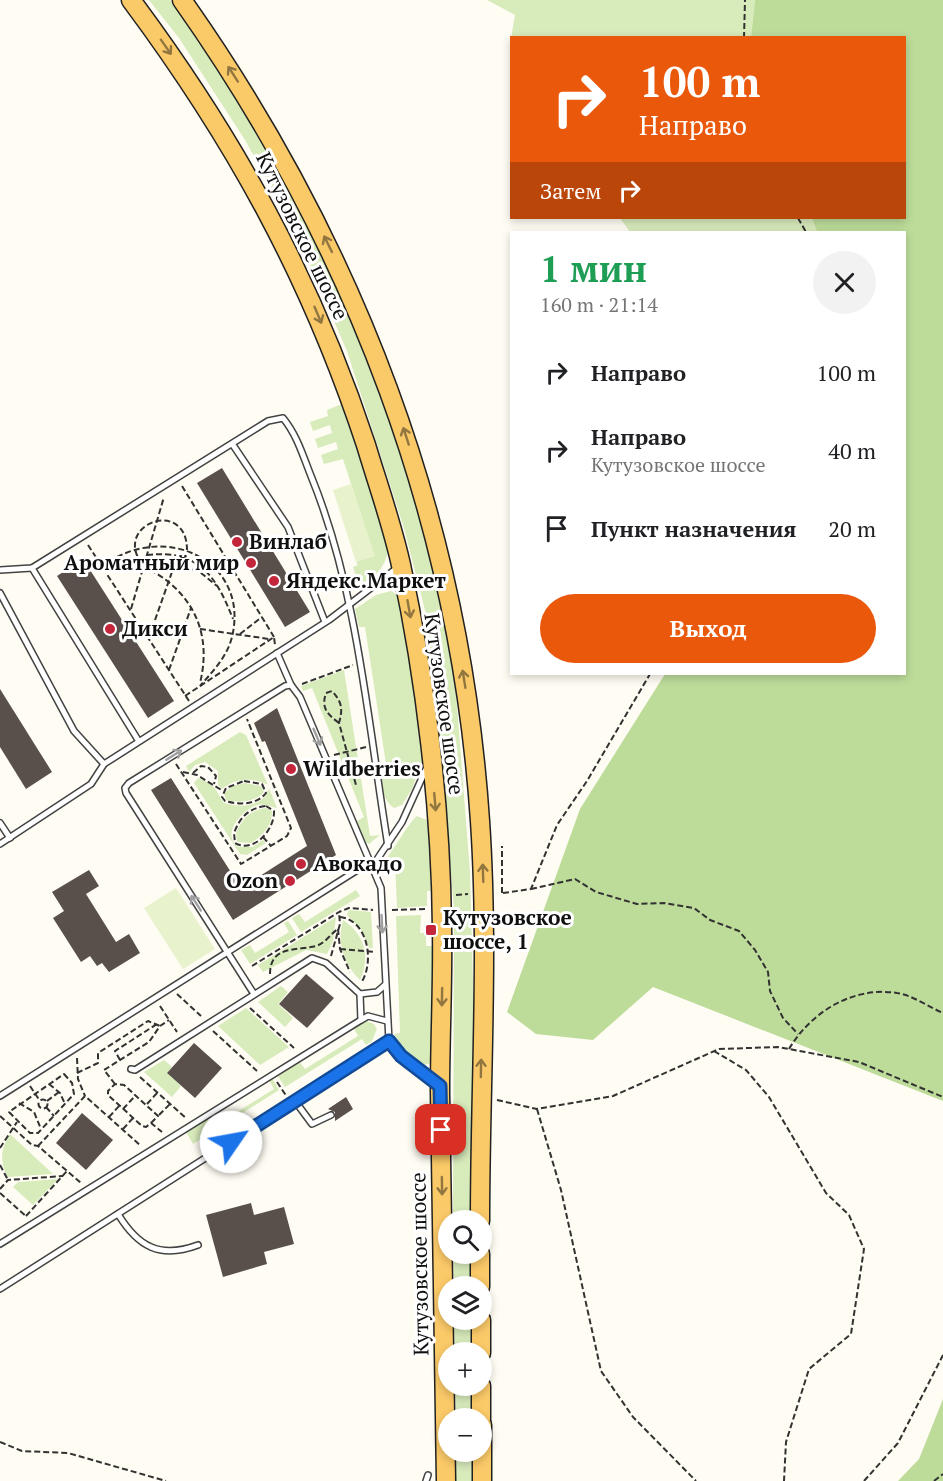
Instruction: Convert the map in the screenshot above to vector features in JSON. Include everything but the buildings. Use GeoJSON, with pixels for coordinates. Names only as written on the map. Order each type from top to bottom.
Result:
{"type":"FeatureCollection","features":[{"type":"Feature","properties":{"kind":"main road","name":"Кутузовское шоссе"},"geometry":{"type":"LineString","coordinates":[[131,0],[222,130],[283,240],[333,351],[387,511],[401,565],[431,750],[442,926],[440,1086],[446,1481]]}},
{"type":"Feature","properties":{"kind":"main road","name":"Кутузовское шоссе"},"geometry":{"type":"LineString","coordinates":[[183,0],[246,94],[305,197],[332,251],[382,368],[423,492],[440,558],[464,679],[480,822],[484,920],[480,1210]]}},
{"type":"Feature","properties":{"kind":"main road"},"geometry":{"type":"LineString","coordinates":[[482,1462],[482,1481]]}},
{"type":"Feature","properties":{"kind":"lane"},"geometry":{"type":"LineString","coordinates":[[0,570],[32,568],[234,445],[268,421],[284,418],[293,431],[319,495],[350,604],[388,846]]}},
{"type":"Feature","properties":{"kind":"lane"},"geometry":{"type":"LineString","coordinates":[[234,445],[288,527],[325,622]]}},
{"type":"Feature","properties":{"kind":"lane"},"geometry":{"type":"LineString","coordinates":[[0,844],[91,784],[104,764],[138,740],[325,622],[401,565]]}},
{"type":"Feature","properties":{"kind":"lane"},"geometry":{"type":"LineString","coordinates":[[32,568],[138,740]]}},
{"type":"Feature","properties":{"kind":"lane"},"geometry":{"type":"LineString","coordinates":[[0,593],[74,731],[104,764]]}},
{"type":"Feature","properties":{"kind":"lane"},"geometry":{"type":"LineString","coordinates":[[277,653],[326,757],[381,888],[389,1041],[401,1056],[440,1086]]}},
{"type":"Feature","properties":{"kind":"lane"},"geometry":{"type":"LineString","coordinates":[[254,994],[126,793],[125,788],[129,783],[285,686],[293,687]]}},
{"type":"Feature","properties":{"kind":"lane"},"geometry":{"type":"LineString","coordinates":[[0,1096],[227,952],[371,865],[388,846],[426,768],[431,750]]}},
{"type":"Feature","properties":{"kind":"lane"},"geometry":{"type":"LineString","coordinates":[[0,823],[10,838]]}},
{"type":"Feature","properties":{"kind":"lane"},"geometry":{"type":"LineString","coordinates":[[131,1069],[135,1070],[209,1026],[307,961],[317,959],[360,994],[377,992],[385,985]]}},
{"type":"Feature","properties":{"kind":"lane"},"geometry":{"type":"LineString","coordinates":[[360,994],[361,1020]]}},
{"type":"Feature","properties":{"kind":"lane"},"geometry":{"type":"LineString","coordinates":[[0,1244],[361,1020],[368,1016],[387,1021]]}},
{"type":"Feature","properties":{"kind":"lane"},"geometry":{"type":"LineString","coordinates":[[0,1289],[389,1041]]}},
{"type":"Feature","properties":{"kind":"lane"},"geometry":{"type":"LineString","coordinates":[[293,1102],[312,1124],[317,1124],[331,1115]]}},
{"type":"Feature","properties":{"kind":"lane"},"geometry":{"type":"LineString","coordinates":[[118,1214],[130,1233],[155,1249],[186,1250],[198,1245]]}},
{"type":"Feature","properties":{"kind":"path"},"geometry":{"type":"LineString","coordinates":[[744,36],[745,0]]}},
{"type":"Feature","properties":{"kind":"path"},"geometry":{"type":"LineString","coordinates":[[178,479],[262,617],[277,653]]}},
{"type":"Feature","properties":{"kind":"path"},"geometry":{"type":"LineString","coordinates":[[130,611],[167,485]]}},
{"type":"Feature","properties":{"kind":"path"},"geometry":{"type":"LineString","coordinates":[[144,566],[135,549],[136,540],[142,529],[157,520],[177,525],[186,536],[187,550]]}},
{"type":"Feature","properties":{"kind":"path"},"geometry":{"type":"LineString","coordinates":[[83,537],[192,706]]}},
{"type":"Feature","properties":{"kind":"path"},"geometry":{"type":"LineString","coordinates":[[105,571],[117,558],[135,549],[150,546],[174,546],[202,558],[222,579],[231,599],[233,634],[220,663],[200,686]]}},
{"type":"Feature","properties":{"kind":"path"},"geometry":{"type":"LineString","coordinates":[[147,555],[178,555],[203,568],[222,591],[234,622]]}},
{"type":"Feature","properties":{"kind":"path"},"geometry":{"type":"LineString","coordinates":[[148,638],[178,555]]}},
{"type":"Feature","properties":{"kind":"path"},"geometry":{"type":"LineString","coordinates":[[117,558],[144,566],[170,581],[191,608],[200,629],[204,658],[200,686]]}},
{"type":"Feature","properties":{"kind":"path"},"geometry":{"type":"LineString","coordinates":[[176,562],[201,573],[222,591]]}},
{"type":"Feature","properties":{"kind":"path"},"geometry":{"type":"LineString","coordinates":[[169,670],[191,608]]}},
{"type":"Feature","properties":{"kind":"path"},"geometry":{"type":"LineString","coordinates":[[239,635],[262,617]]}},
{"type":"Feature","properties":{"kind":"path"},"geometry":{"type":"LineString","coordinates":[[200,629],[272,638]]}},
{"type":"Feature","properties":{"kind":"path"},"geometry":{"type":"LineString","coordinates":[[185,696],[272,638]]}},
{"type":"Feature","properties":{"kind":"path"},"geometry":{"type":"LineString","coordinates":[[293,687],[358,663]]}},
{"type":"Feature","properties":{"kind":"path"},"geometry":{"type":"LineString","coordinates":[[531,889],[557,825],[587,781],[649,675]]}},
{"type":"Feature","properties":{"kind":"path"},"geometry":{"type":"LineString","coordinates":[[339,723],[327,714],[324,701],[326,693],[332,692],[340,700],[342,713],[339,723],[356,785]]}},
{"type":"Feature","properties":{"kind":"path"},"geometry":{"type":"LineString","coordinates":[[172,756],[241,864],[272,846],[291,832],[242,712]]}},
{"type":"Feature","properties":{"kind":"path"},"geometry":{"type":"LineString","coordinates":[[326,757],[346,750],[372,746]]}},
{"type":"Feature","properties":{"kind":"path"},"geometry":{"type":"LineString","coordinates":[[192,774],[197,768],[208,767],[216,776],[214,784]]}},
{"type":"Feature","properties":{"kind":"path"},"geometry":{"type":"LineString","coordinates":[[182,772],[214,784],[223,791],[225,801],[243,804],[263,797],[266,788],[273,785]]}},
{"type":"Feature","properties":{"kind":"path"},"geometry":{"type":"LineString","coordinates":[[223,791],[233,784],[244,781],[262,784],[266,788]]}},
{"type":"Feature","properties":{"kind":"path"},"geometry":{"type":"LineString","coordinates":[[266,806],[274,811],[274,820],[263,837],[252,845],[243,846],[236,843],[234,833],[245,814],[256,807],[266,806]]}},
{"type":"Feature","properties":{"kind":"path"},"geometry":{"type":"LineString","coordinates":[[274,811],[282,807]]}},
{"type":"Feature","properties":{"kind":"path"},"geometry":{"type":"LineString","coordinates":[[263,837],[272,846]]}},
{"type":"Feature","properties":{"kind":"path"},"geometry":{"type":"LineString","coordinates":[[502,846],[503,893]]}},
{"type":"Feature","properties":{"kind":"path"},"geometry":{"type":"LineString","coordinates":[[497,894],[575,879],[596,892],[637,904],[664,903],[694,908],[710,920],[739,931],[755,950],[768,972],[770,991],[783,1018],[798,1034]]}},
{"type":"Feature","properties":{"kind":"path"},"geometry":{"type":"LineString","coordinates":[[453,895],[471,894]]}},
{"type":"Feature","properties":{"kind":"path"},"geometry":{"type":"LineString","coordinates":[[252,966],[339,912],[349,908],[373,910]]}},
{"type":"Feature","properties":{"kind":"path"},"geometry":{"type":"LineString","coordinates":[[382,910],[430,909]]}},
{"type":"Feature","properties":{"kind":"path"},"geometry":{"type":"LineString","coordinates":[[330,959],[338,929],[339,912]]}},
{"type":"Feature","properties":{"kind":"path"},"geometry":{"type":"LineString","coordinates":[[338,929],[340,948],[349,971],[361,984],[367,967],[368,951],[358,927],[346,917],[340,917]]}},
{"type":"Feature","properties":{"kind":"path"},"geometry":{"type":"LineString","coordinates":[[272,983],[269,971],[277,955],[292,948],[323,943],[338,929]]}},
{"type":"Feature","properties":{"kind":"path"},"geometry":{"type":"LineString","coordinates":[[340,948],[375,952]]}},
{"type":"Feature","properties":{"kind":"path"},"geometry":{"type":"LineString","coordinates":[[789,1049],[798,1034],[818,1015],[853,993],[898,993],[943,1013]]}},
{"type":"Feature","properties":{"kind":"path"},"geometry":{"type":"LineString","coordinates":[[177,994],[257,1071]]}},
{"type":"Feature","properties":{"kind":"path"},"geometry":{"type":"LineString","coordinates":[[159,1004],[183,1040]]}},
{"type":"Feature","properties":{"kind":"path"},"geometry":{"type":"LineString","coordinates":[[246,1005],[294,1048]]}},
{"type":"Feature","properties":{"kind":"path"},"geometry":{"type":"LineString","coordinates":[[115,1051],[169,1020]]}},
{"type":"Feature","properties":{"kind":"path"},"geometry":{"type":"LineString","coordinates":[[98,1053],[148,1021],[158,1025]]}},
{"type":"Feature","properties":{"kind":"path"},"geometry":{"type":"LineString","coordinates":[[104,1070],[149,1042],[158,1025]]}},
{"type":"Feature","properties":{"kind":"path"},"geometry":{"type":"LineString","coordinates":[[111,1044],[120,1060]]}},
{"type":"Feature","properties":{"kind":"path"},"geometry":{"type":"LineString","coordinates":[[93,1045],[98,1053],[98,1063],[115,1084],[124,1085],[158,1116]]}},
{"type":"Feature","properties":{"kind":"path"},"geometry":{"type":"LineString","coordinates":[[497,1100],[537,1109],[613,1096],[719,1049],[778,1047],[859,1062],[943,1098]]}},
{"type":"Feature","properties":{"kind":"path"},"geometry":{"type":"LineString","coordinates":[[714,1051],[746,1070],[769,1097],[826,1193],[849,1215],[864,1249],[851,1334],[809,1369],[786,1442],[784,1481]]}},
{"type":"Feature","properties":{"kind":"path"},"geometry":{"type":"LineString","coordinates":[[77,1055],[78,1079],[86,1095],[140,1145]]}},
{"type":"Feature","properties":{"kind":"path"},"geometry":{"type":"LineString","coordinates":[[77,1073],[98,1063]]}},
{"type":"Feature","properties":{"kind":"path"},"geometry":{"type":"LineString","coordinates":[[131,1069],[192,1124]]}},
{"type":"Feature","properties":{"kind":"path"},"geometry":{"type":"LineString","coordinates":[[63,1074],[72,1083],[74,1094],[38,1133],[30,1133],[9,1112],[50,1084],[63,1074]]}},
{"type":"Feature","properties":{"kind":"path"},"geometry":{"type":"LineString","coordinates":[[124,1085],[136,1074]]}},
{"type":"Feature","properties":{"kind":"path"},"geometry":{"type":"LineString","coordinates":[[273,1074],[293,1102]]}},
{"type":"Feature","properties":{"kind":"path"},"geometry":{"type":"LineString","coordinates":[[72,1083],[78,1079]]}},
{"type":"Feature","properties":{"kind":"path"},"geometry":{"type":"LineString","coordinates":[[50,1084],[60,1092],[66,1104]]}},
{"type":"Feature","properties":{"kind":"path"},"geometry":{"type":"LineString","coordinates":[[115,1084],[107,1094],[144,1127],[170,1104]]}},
{"type":"Feature","properties":{"kind":"path"},"geometry":{"type":"LineString","coordinates":[[29,1085],[40,1101],[40,1107]]}},
{"type":"Feature","properties":{"kind":"path"},"geometry":{"type":"LineString","coordinates":[[40,1101],[47,1101],[60,1092]]}},
{"type":"Feature","properties":{"kind":"path"},"geometry":{"type":"LineString","coordinates":[[146,1105],[157,1093]]}},
{"type":"Feature","properties":{"kind":"path"},"geometry":{"type":"LineString","coordinates":[[38,1146],[86,1095]]}},
{"type":"Feature","properties":{"kind":"path"},"geometry":{"type":"LineString","coordinates":[[123,1109],[136,1095]]}},
{"type":"Feature","properties":{"kind":"path"},"geometry":{"type":"LineString","coordinates":[[46,1107],[47,1101]]}},
{"type":"Feature","properties":{"kind":"path"},"geometry":{"type":"LineString","coordinates":[[19,1103],[33,1112],[41,1129]]}},
{"type":"Feature","properties":{"kind":"path"},"geometry":{"type":"LineString","coordinates":[[109,1117],[120,1106]]}},
{"type":"Feature","properties":{"kind":"path"},"geometry":{"type":"LineString","coordinates":[[33,1112],[40,1107],[46,1107],[54,1116]]}},
{"type":"Feature","properties":{"kind":"path"},"geometry":{"type":"LineString","coordinates":[[537,1109],[561,1190],[601,1371],[633,1417],[696,1481]]}},
{"type":"Feature","properties":{"kind":"path"},"geometry":{"type":"LineString","coordinates":[[0,1116],[32,1145],[38,1146],[81,1183]]}},
{"type":"Feature","properties":{"kind":"path"},"geometry":{"type":"LineString","coordinates":[[123,1130],[134,1118]]}},
{"type":"Feature","properties":{"kind":"path"},"geometry":{"type":"LineString","coordinates":[[0,1148],[17,1122]]}},
{"type":"Feature","properties":{"kind":"path"},"geometry":{"type":"LineString","coordinates":[[151,1123],[162,1132]]}},
{"type":"Feature","properties":{"kind":"path"},"geometry":{"type":"LineString","coordinates":[[0,1166],[8,1180]]}},
{"type":"Feature","properties":{"kind":"path"},"geometry":{"type":"LineString","coordinates":[[0,1193],[26,1217],[67,1171]]}},
{"type":"Feature","properties":{"kind":"path"},"geometry":{"type":"LineString","coordinates":[[0,1189],[8,1180],[63,1176]]}},
{"type":"Feature","properties":{"kind":"path"},"geometry":{"type":"LineString","coordinates":[[865,1481],[898,1443],[943,1355]]}},
{"type":"Feature","properties":{"kind":"path"},"geometry":{"type":"LineString","coordinates":[[0,1443],[22,1451],[68,1453],[166,1481]]}},
{"type":"Feature","properties":{"kind":"path"},"geometry":{"type":"LineString","coordinates":[[934,1481],[943,1474]]}},
{"type":"Feature","properties":{"kind":"green space"},"geometry":{"type":"Polygon","coordinates":[[[149,0],[170,0],[224,76],[297,202],[341,296],[410,473],[440,585],[456,694],[470,872],[474,1022],[473,1210],[453,1210],[454,910],[441,744],[426,614],[404,528],[347,351],[295,231],[245,140],[179,38],[149,0]]]}},
{"type":"Feature","properties":{"kind":"green space"},"geometry":{"type":"Polygon","coordinates":[[[487,0],[755,0],[751,36],[511,36],[515,15],[487,0]]]}},
{"type":"Feature","properties":{"kind":"green space"},"geometry":{"type":"Polygon","coordinates":[[[755,0],[943,0],[943,1101],[653,987],[593,1040],[536,1034],[507,1012],[580,809],[664,675],[906,675],[906,231],[817,231],[812,219],[906,219],[906,36],[751,36],[755,0]]]}},
{"type":"Feature","properties":{"kind":"green space"},"geometry":{"type":"Polygon","coordinates":[[[621,219],[812,219],[817,231],[629,231],[621,219]]]}},
{"type":"Feature","properties":{"kind":"green space"},"geometry":{"type":"Polygon","coordinates":[[[342,404],[361,454],[388,549],[379,571],[365,584],[359,586],[353,567],[358,565],[356,562],[374,555],[343,459],[324,464],[321,455],[338,449],[336,442],[318,448],[315,439],[332,433],[330,425],[313,431],[310,422],[328,416],[327,410],[342,404]]]}},
{"type":"Feature","properties":{"kind":"green space"},"geometry":{"type":"Polygon","coordinates":[[[351,484],[375,556],[356,562],[333,490],[351,484]]]}},
{"type":"Feature","properties":{"kind":"green space"},"geometry":{"type":"Polygon","coordinates":[[[391,591],[399,596],[425,754],[412,789],[402,805],[394,808],[383,791],[382,778],[388,777],[365,627],[359,627],[355,609],[376,595],[391,591]]]}},
{"type":"Feature","properties":{"kind":"green space"},"geometry":{"type":"Polygon","coordinates":[[[344,670],[370,836],[380,835],[369,844],[365,842],[357,821],[364,817],[312,688],[303,691],[301,686],[344,670]]]}},
{"type":"Feature","properties":{"kind":"green space"},"geometry":{"type":"Polygon","coordinates":[[[240,732],[246,735],[268,785],[244,780],[227,785],[222,789],[218,785],[218,771],[205,762],[195,765],[189,772],[186,766],[240,732]]]}},
{"type":"Feature","properties":{"kind":"green space"},"geometry":{"type":"Polygon","coordinates":[[[198,778],[212,785],[224,803],[230,805],[257,802],[262,799],[269,788],[277,808],[261,804],[255,806],[239,818],[232,830],[233,842],[238,847],[253,847],[263,840],[266,843],[247,855],[240,854],[194,783],[198,778]]]}},
{"type":"Feature","properties":{"kind":"green space"},"geometry":{"type":"Polygon","coordinates":[[[245,783],[261,786],[264,792],[246,801],[226,800],[224,793],[233,786],[245,783]]]}},
{"type":"Feature","properties":{"kind":"green space"},"geometry":{"type":"Polygon","coordinates":[[[266,808],[272,811],[269,826],[251,843],[237,842],[236,833],[244,819],[255,811],[266,808]]]}},
{"type":"Feature","properties":{"kind":"green space"},"geometry":{"type":"Polygon","coordinates":[[[417,816],[429,821],[431,891],[427,891],[427,906],[397,908],[395,861],[388,862],[387,858],[417,816]]]}},
{"type":"Feature","properties":{"kind":"green space"},"geometry":{"type":"Polygon","coordinates":[[[176,888],[215,949],[183,969],[144,908],[176,888]]]}},
{"type":"Feature","properties":{"kind":"green space"},"geometry":{"type":"Polygon","coordinates":[[[356,890],[360,896],[301,932],[292,918],[299,914],[305,922],[356,890]]]}},
{"type":"Feature","properties":{"kind":"green space"},"geometry":{"type":"Polygon","coordinates":[[[349,910],[371,912],[373,948],[369,948],[361,929],[347,915],[349,910]]]}},
{"type":"Feature","properties":{"kind":"green space"},"geometry":{"type":"Polygon","coordinates":[[[421,915],[420,933],[426,933],[426,946],[434,946],[433,1059],[431,1063],[424,1065],[407,1054],[394,1034],[400,1033],[396,916],[421,915]]]}},
{"type":"Feature","properties":{"kind":"green space"},"geometry":{"type":"Polygon","coordinates":[[[336,917],[333,941],[327,954],[306,950],[263,972],[258,965],[336,917]]]}},
{"type":"Feature","properties":{"kind":"green space"},"geometry":{"type":"Polygon","coordinates":[[[343,920],[356,932],[364,946],[365,962],[360,980],[349,967],[341,945],[343,920]]]}},
{"type":"Feature","properties":{"kind":"green space"},"geometry":{"type":"Polygon","coordinates":[[[288,921],[297,935],[250,964],[241,950],[250,945],[255,953],[289,932],[284,923],[288,921]]]}},
{"type":"Feature","properties":{"kind":"green space"},"geometry":{"type":"Polygon","coordinates":[[[281,986],[288,992],[278,1004],[293,1018],[285,1027],[258,1002],[281,986]]]}},
{"type":"Feature","properties":{"kind":"green space"},"geometry":{"type":"Polygon","coordinates":[[[246,1008],[289,1047],[260,1065],[218,1026],[246,1008]]]}},
{"type":"Feature","properties":{"kind":"green space"},"geometry":{"type":"Polygon","coordinates":[[[364,1020],[374,1024],[377,1029],[372,1041],[366,1045],[362,1039],[285,1087],[277,1075],[299,1061],[305,1069],[358,1036],[353,1027],[364,1020]]]}},
{"type":"Feature","properties":{"kind":"green space"},"geometry":{"type":"Polygon","coordinates":[[[164,1060],[172,1067],[167,1073],[181,1086],[172,1097],[144,1072],[164,1060]]]}},
{"type":"Feature","properties":{"kind":"green space"},"geometry":{"type":"Polygon","coordinates":[[[272,1078],[279,1090],[193,1144],[186,1132],[207,1119],[213,1127],[274,1089],[269,1080],[272,1078]]]}},
{"type":"Feature","properties":{"kind":"green space"},"geometry":{"type":"Polygon","coordinates":[[[10,1134],[53,1174],[7,1177],[2,1155],[10,1134]]]}},
{"type":"Feature","properties":{"kind":"green space"},"geometry":{"type":"Polygon","coordinates":[[[58,1179],[33,1205],[13,1187],[18,1182],[58,1179]]]}},
{"type":"Feature","properties":{"kind":"green space"},"geometry":{"type":"Polygon","coordinates":[[[453,1264],[473,1264],[473,1276],[454,1276],[453,1264]]]}},
{"type":"Feature","properties":{"kind":"green space"},"geometry":{"type":"Polygon","coordinates":[[[454,1330],[473,1330],[472,1342],[455,1342],[454,1330]]]}},
{"type":"Feature","properties":{"kind":"green space"},"geometry":{"type":"Polygon","coordinates":[[[455,1396],[472,1396],[472,1408],[456,1408],[455,1396]]]}},
{"type":"Feature","properties":{"kind":"green space"},"geometry":{"type":"Polygon","coordinates":[[[943,1399],[943,1481],[898,1481],[919,1459],[943,1399]]]}},
{"type":"Feature","properties":{"kind":"green space"},"geometry":{"type":"Polygon","coordinates":[[[456,1462],[472,1462],[472,1481],[456,1481],[456,1462]]]}},
{"type":"Feature","properties":{"kind":"place","name":"Винлаб"},"geometry":{"type":"Point","coordinates":[237,542]}},
{"type":"Feature","properties":{"kind":"place","name":"Ароматный мир"},"geometry":{"type":"Point","coordinates":[251,563]}},
{"type":"Feature","properties":{"kind":"place","name":"Яндекс.Маркет"},"geometry":{"type":"Point","coordinates":[274,581]}},
{"type":"Feature","properties":{"kind":"place","name":"Дикси"},"geometry":{"type":"Point","coordinates":[110,629]}},
{"type":"Feature","properties":{"kind":"place","name":"Wildberries"},"geometry":{"type":"Point","coordinates":[291,769]}},
{"type":"Feature","properties":{"kind":"place","name":"Авокадо"},"geometry":{"type":"Point","coordinates":[301,864]}},
{"type":"Feature","properties":{"kind":"place","name":"Ozon"},"geometry":{"type":"Point","coordinates":[290,881]}},
{"type":"Feature","properties":{"kind":"place","name":"Кутузовское шоссе, 1"},"geometry":{"type":"Point","coordinates":[431,930]}},
{"type":"Feature","properties":{"kind":"route"},"geometry":{"type":"LineString","coordinates":[[231,1142],[389,1041],[401,1056],[440,1086],[441,1130]]}}]}
